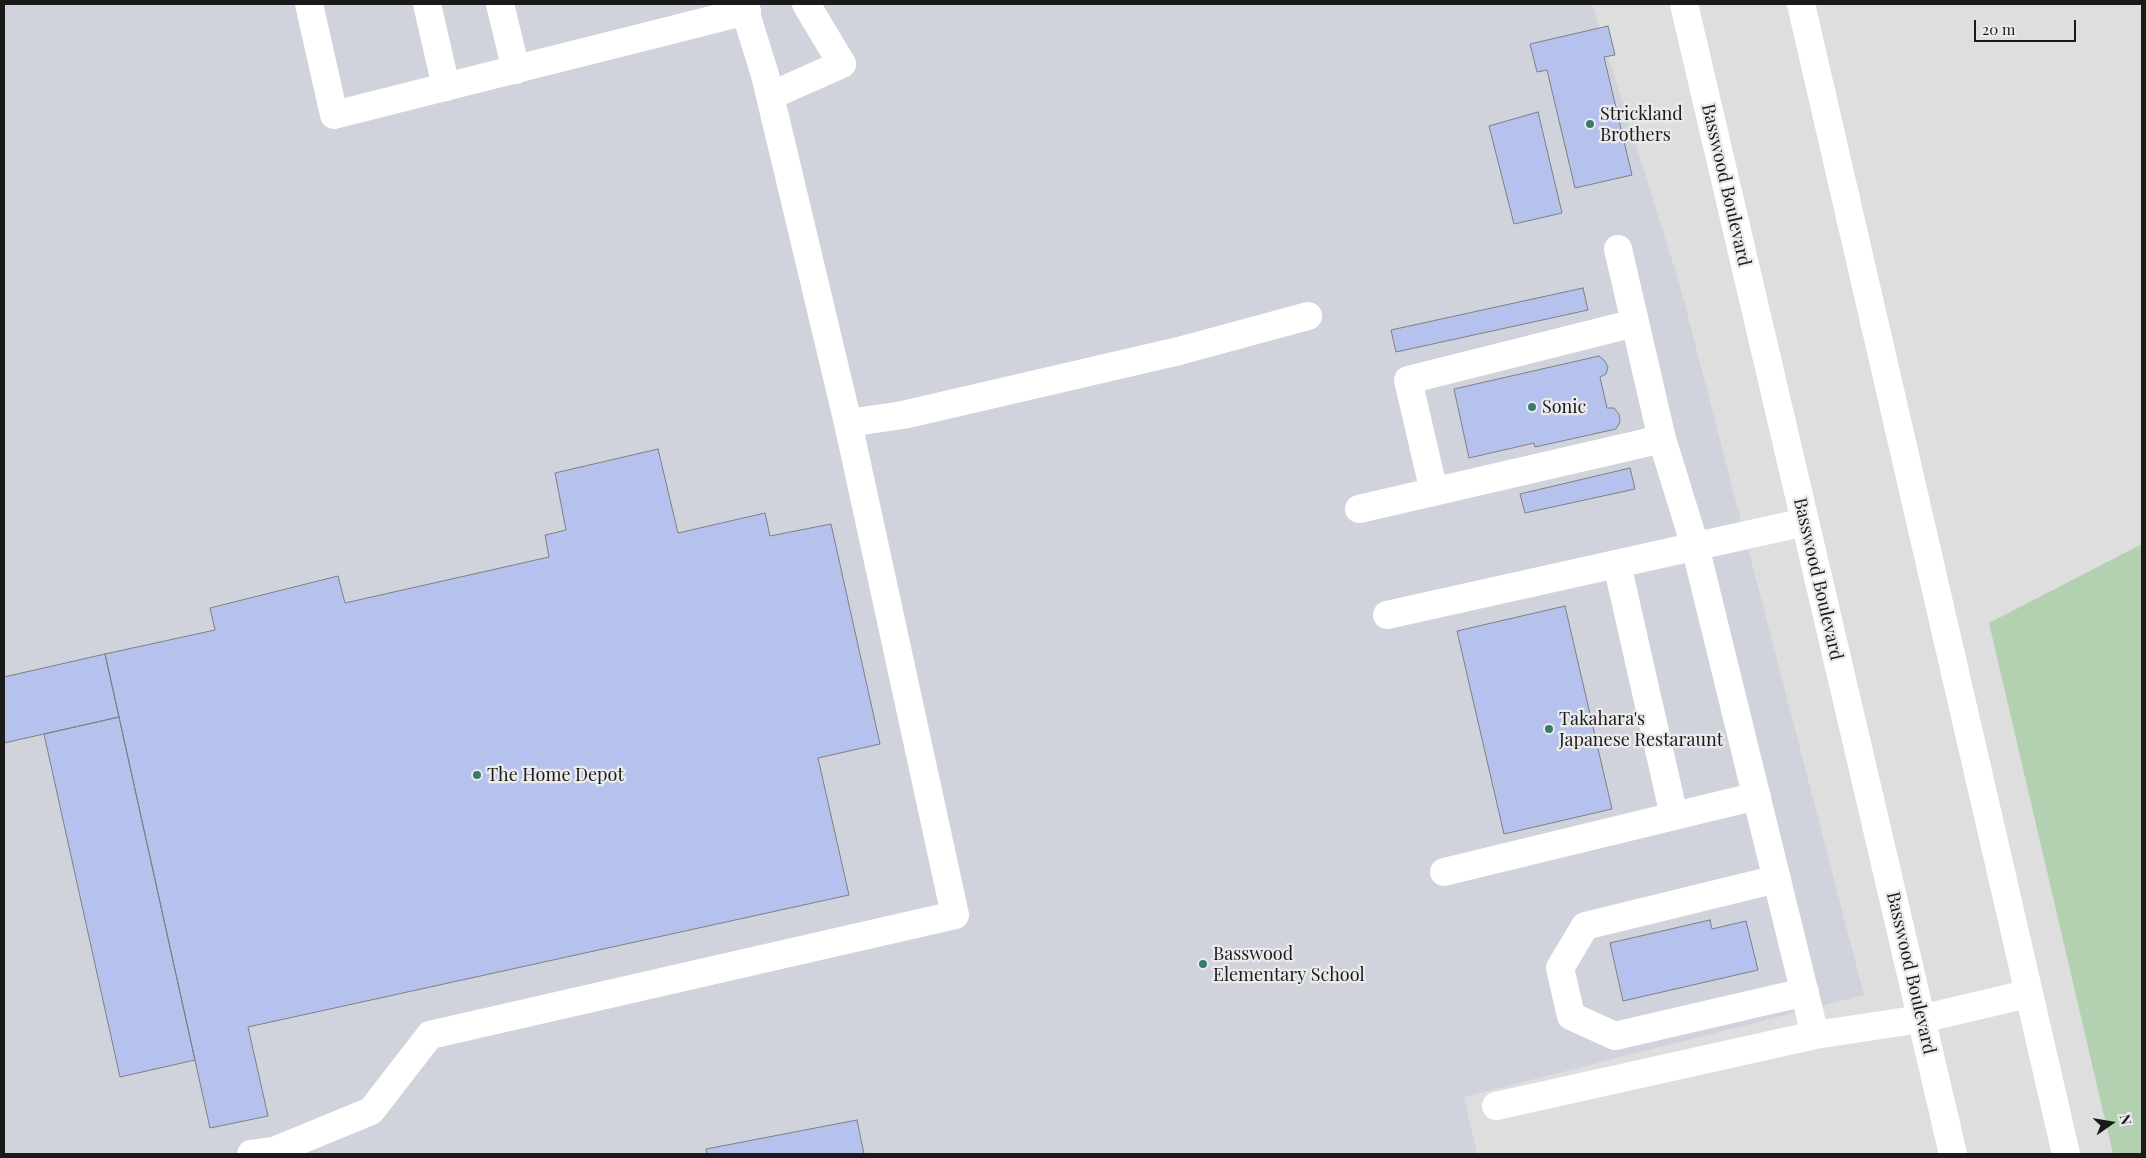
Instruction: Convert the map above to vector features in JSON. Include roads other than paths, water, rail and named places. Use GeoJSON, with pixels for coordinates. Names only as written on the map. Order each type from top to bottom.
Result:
{"type":"FeatureCollection","features":[{"type":"Feature","properties":{"kind":"main road"},"geometry":{"type":"LineString","coordinates":[[251,1154],[274,1151],[371,1111],[430,1035],[955,915],[848,423],[770,96],[745,8],[516,70],[334,114],[309,4]]}},
{"type":"Feature","properties":{"kind":"main road"},"geometry":{"type":"LineString","coordinates":[[427,4],[446,87]]}},
{"type":"Feature","properties":{"kind":"main road"},"geometry":{"type":"LineString","coordinates":[[500,4],[516,70]]}},
{"type":"Feature","properties":{"kind":"main road"},"geometry":{"type":"LineString","coordinates":[[770,96],[842,64],[806,4]]}},
{"type":"Feature","properties":{"kind":"main road","name":"Basswood Boulevard"},"geometry":{"type":"LineString","coordinates":[[1684,4],[1953,1154]]}},
{"type":"Feature","properties":{"kind":"main road"},"geometry":{"type":"LineString","coordinates":[[1801,4],[2066,1154]]}},
{"type":"Feature","properties":{"kind":"main road"},"geometry":{"type":"LineString","coordinates":[[1618,249],[1662,439],[1695,546],[1815,1035]]}},
{"type":"Feature","properties":{"kind":"main road"},"geometry":{"type":"LineString","coordinates":[[848,423],[903,415],[1179,351],[1308,316]]}},
{"type":"Feature","properties":{"kind":"main road"},"geometry":{"type":"LineString","coordinates":[[1434,492],[1408,380],[1635,323]]}},
{"type":"Feature","properties":{"kind":"main road"},"geometry":{"type":"LineString","coordinates":[[1359,509],[1662,439]]}},
{"type":"Feature","properties":{"kind":"main road"},"geometry":{"type":"LineString","coordinates":[[1387,615],[1805,522]]}},
{"type":"Feature","properties":{"kind":"main road"},"geometry":{"type":"LineString","coordinates":[[1617,564],[1674,816]]}},
{"type":"Feature","properties":{"kind":"main road"},"geometry":{"type":"LineString","coordinates":[[1444,872],[1757,796]]}},
{"type":"Feature","properties":{"kind":"main road"},"geometry":{"type":"LineString","coordinates":[[1777,879],[1586,926],[1560,968],[1571,1016],[1614,1036],[1805,992]]}},
{"type":"Feature","properties":{"kind":"main road"},"geometry":{"type":"LineString","coordinates":[[1496,1106],[1815,1035],[1921,1019],[2028,994]]}},
{"type":"Feature","properties":{"kind":"place","name":"Strickland Brothers"},"geometry":{"type":"Point","coordinates":[1590,124]}},
{"type":"Feature","properties":{"kind":"place","name":"Sonic"},"geometry":{"type":"Point","coordinates":[1532,407]}},
{"type":"Feature","properties":{"kind":"place","name":"Takahara's Japanese Restaraunt"},"geometry":{"type":"Point","coordinates":[1549,729]}},
{"type":"Feature","properties":{"kind":"place","name":"The Home Depot"},"geometry":{"type":"Point","coordinates":[477,775]}},
{"type":"Feature","properties":{"kind":"place","name":"Basswood Elementary School"},"geometry":{"type":"Point","coordinates":[1203,964]}}]}
